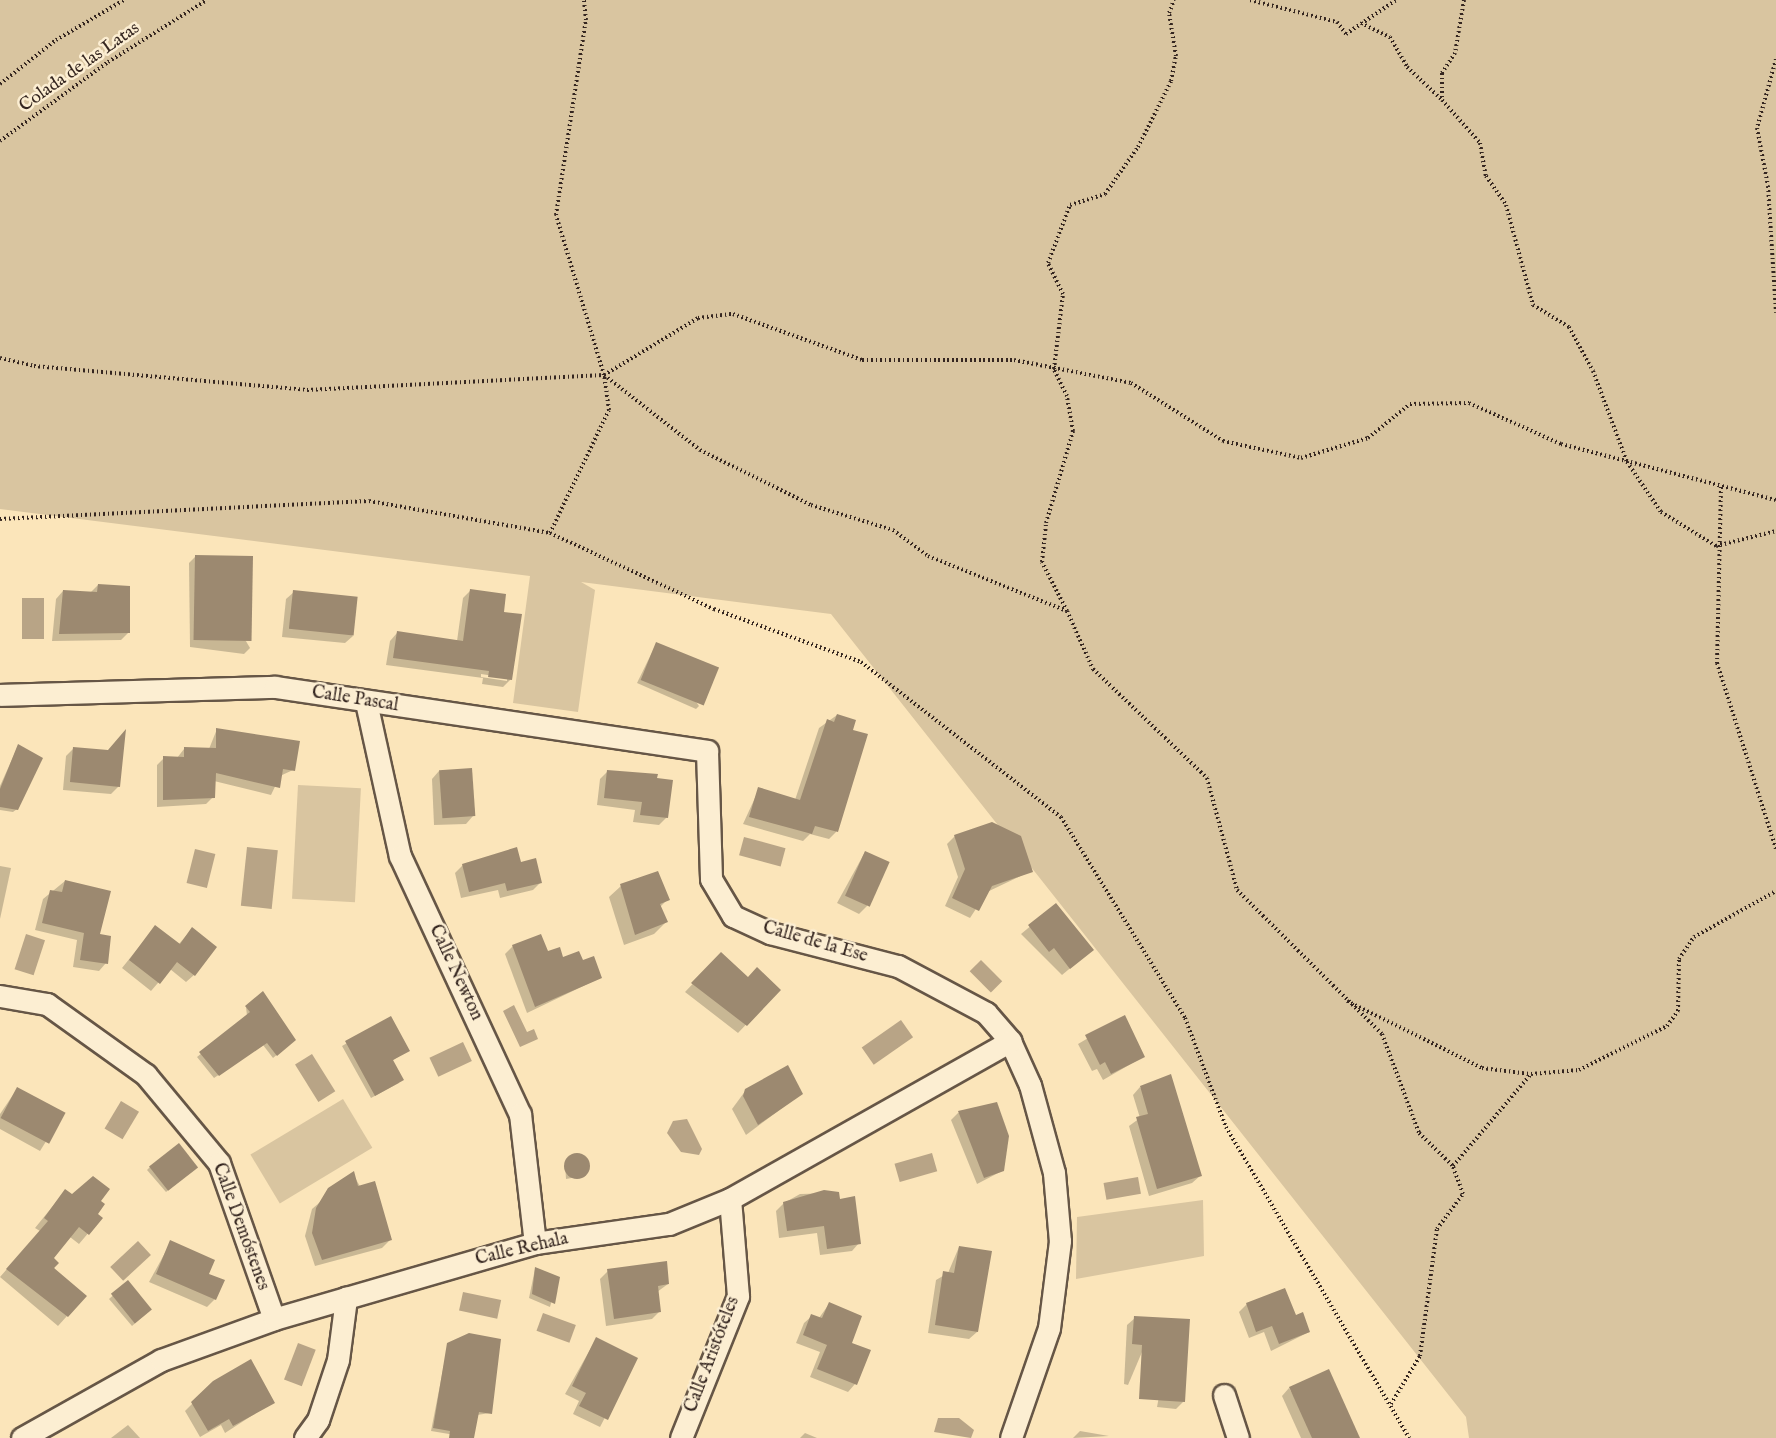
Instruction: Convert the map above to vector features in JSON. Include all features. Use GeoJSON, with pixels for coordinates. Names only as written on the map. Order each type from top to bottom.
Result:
{"type":"FeatureCollection","features":[{"type":"Feature","properties":{"kind":"street","name":"Calle Pascal"},"geometry":{"type":"LineString","coordinates":[[0,695],[275,687],[707,751]]}},
{"type":"Feature","properties":{"kind":"street","name":"Calle Newton"},"geometry":{"type":"LineString","coordinates":[[366,702],[400,856],[520,1114],[535,1243]]}},
{"type":"Feature","properties":{"kind":"street","name":"Calle de la Ese"},"geometry":{"type":"LineString","coordinates":[[707,751],[711,879],[732,916],[770,933],[898,966],[986,1013],[1010,1041],[1030,1085],[1054,1173],[1060,1241],[1049,1328],[1011,1438]]}},
{"type":"Feature","properties":{"kind":"street","name":"Calle Demóstenes"},"geometry":{"type":"LineString","coordinates":[[0,996],[47,1005],[146,1075],[219,1163],[274,1319]]}},
{"type":"Feature","properties":{"kind":"street","name":"Calle Rehala"},"geometry":{"type":"LineString","coordinates":[[22,1438],[161,1360],[274,1319],[535,1243],[669,1224],[730,1199],[1010,1041]]}},
{"type":"Feature","properties":{"kind":"street","name":"Calle Aristóteles"},"geometry":{"type":"LineString","coordinates":[[681,1438],[738,1296],[730,1199]]}},
{"type":"Feature","properties":{"kind":"street"},"geometry":{"type":"LineString","coordinates":[[305,1438],[318,1420],[338,1360],[346,1298]]}},
{"type":"Feature","properties":{"kind":"street"},"geometry":{"type":"LineString","coordinates":[[1224,1395],[1238,1438]]}},
{"type":"Feature","properties":{"kind":"path"},"geometry":{"type":"LineString","coordinates":[[0,84],[56,40],[124,0]]}},
{"type":"Feature","properties":{"kind":"path","name":"Colada de las Latas"},"geometry":{"type":"LineString","coordinates":[[0,141],[108,62],[207,0]]}},
{"type":"Feature","properties":{"kind":"path"},"geometry":{"type":"LineString","coordinates":[[550,533],[609,410],[604,375],[556,215],[586,20],[584,0]]}},
{"type":"Feature","properties":{"kind":"path"},"geometry":{"type":"LineString","coordinates":[[1174,0],[1169,13],[1176,56],[1172,81],[1137,147],[1105,194],[1070,205],[1048,263],[1064,294],[1054,369],[1068,396],[1073,431],[1046,523],[1042,562],[1093,669],[1208,778],[1237,890],[1341,998],[1382,1034],[1419,1133],[1453,1166],[1463,1194],[1437,1229],[1420,1356],[1391,1404]]}},
{"type":"Feature","properties":{"kind":"path"},"geometry":{"type":"LineString","coordinates":[[1250,0],[1336,22],[1346,34],[1396,0]]}},
{"type":"Feature","properties":{"kind":"path"},"geometry":{"type":"LineString","coordinates":[[1442,100],[1442,73],[1455,53],[1464,0]]}},
{"type":"Feature","properties":{"kind":"path"},"geometry":{"type":"LineString","coordinates":[[1361,23],[1390,37],[1407,67],[1442,100],[1480,143],[1486,176],[1506,205],[1533,305],[1569,327],[1593,371],[1627,462],[1661,512],[1716,546],[1776,531]]}},
{"type":"Feature","properties":{"kind":"path"},"geometry":{"type":"LineString","coordinates":[[1776,59],[1757,128],[1768,186],[1776,314]]}},
{"type":"Feature","properties":{"kind":"path"},"geometry":{"type":"LineString","coordinates":[[0,358],[34,366],[307,390],[604,375],[698,318],[733,314],[862,360],[1014,360],[1131,383],[1223,441],[1301,458],[1368,438],[1410,404],[1469,403],[1560,444],[1776,500]]}},
{"type":"Feature","properties":{"kind":"path"},"geometry":{"type":"LineString","coordinates":[[604,375],[700,450],[811,505],[893,530],[928,556],[1067,611]]}},
{"type":"Feature","properties":{"kind":"path"},"geometry":{"type":"LineString","coordinates":[[1721,487],[1716,546],[1717,663],[1776,849]]}},
{"type":"Feature","properties":{"kind":"path"},"geometry":{"type":"LineString","coordinates":[[0,519],[369,501],[550,533],[714,609],[861,662],[1060,817],[1185,1018],[1226,1127],[1409,1438]]}},
{"type":"Feature","properties":{"kind":"path"},"geometry":{"type":"LineString","coordinates":[[1341,998],[1482,1068],[1531,1074],[1579,1070],[1667,1026],[1678,1011],[1679,959],[1694,937],[1776,891]]}},
{"type":"Feature","properties":{"kind":"path"},"geometry":{"type":"LineString","coordinates":[[1453,1166],[1531,1074]]}},
{"type":"Feature","properties":{"kind":"shaded area"},"geometry":{"type":"Polygon","coordinates":[[[0,0],[1776,0],[1776,1438],[1469,1438],[1466,1417],[831,614],[581,582],[595,590],[578,712],[513,703],[530,576],[0,509],[0,0]]]}},
{"type":"Feature","properties":{"kind":"shaded area"},"geometry":{"type":"Polygon","coordinates":[[[22,598],[44,598],[44,639],[22,639],[22,598]]]}},
{"type":"Feature","properties":{"kind":"shaded area"},"geometry":{"type":"Polygon","coordinates":[[[298,785],[361,788],[355,902],[292,899],[298,785]]]}},
{"type":"Feature","properties":{"kind":"shaded area"},"geometry":{"type":"Polygon","coordinates":[[[744,837],[786,848],[781,866],[739,855],[744,837]]]}},
{"type":"Feature","properties":{"kind":"shaded area"},"geometry":{"type":"Polygon","coordinates":[[[247,847],[278,850],[272,909],[241,906],[247,847]]]}},
{"type":"Feature","properties":{"kind":"shaded area"},"geometry":{"type":"Polygon","coordinates":[[[195,849],[215,854],[207,888],[187,883],[195,849]]]}},
{"type":"Feature","properties":{"kind":"shaded area"},"geometry":{"type":"Polygon","coordinates":[[[26,934],[45,940],[34,975],[15,969],[26,934]]]}},
{"type":"Feature","properties":{"kind":"shaded area"},"geometry":{"type":"Polygon","coordinates":[[[981,960],[1002,981],[991,993],[970,971],[981,960]]]}},
{"type":"Feature","properties":{"kind":"shaded area"},"geometry":{"type":"Polygon","coordinates":[[[514,1005],[527,1032],[534,1029],[538,1039],[520,1047],[503,1011],[514,1005]]]}},
{"type":"Feature","properties":{"kind":"shaded area"},"geometry":{"type":"Polygon","coordinates":[[[901,1020],[913,1037],[874,1065],[862,1048],[901,1020]]]}},
{"type":"Feature","properties":{"kind":"shaded area"},"geometry":{"type":"Polygon","coordinates":[[[463,1042],[472,1061],[438,1077],[429,1058],[463,1042]]]}},
{"type":"Feature","properties":{"kind":"shaded area"},"geometry":{"type":"Polygon","coordinates":[[[312,1054],[335,1091],[318,1102],[295,1065],[312,1054]]]}},
{"type":"Feature","properties":{"kind":"shaded area"},"geometry":{"type":"Polygon","coordinates":[[[343,1099],[372,1148],[280,1203],[250,1155],[343,1099]]]}},
{"type":"Feature","properties":{"kind":"shaded area"},"geometry":{"type":"Polygon","coordinates":[[[121,1101],[139,1112],[123,1139],[105,1128],[121,1101]]]}},
{"type":"Feature","properties":{"kind":"shaded area"},"geometry":{"type":"Polygon","coordinates":[[[687,1119],[702,1149],[699,1155],[681,1152],[667,1133],[673,1121],[687,1119]]]}},
{"type":"Feature","properties":{"kind":"shaded area"},"geometry":{"type":"Polygon","coordinates":[[[932,1153],[937,1171],[900,1182],[895,1164],[932,1153]]]}},
{"type":"Feature","properties":{"kind":"shaded area"},"geometry":{"type":"Polygon","coordinates":[[[1138,1177],[1141,1194],[1106,1200],[1104,1183],[1138,1177]]]}},
{"type":"Feature","properties":{"kind":"shaded area"},"geometry":{"type":"Polygon","coordinates":[[[1203,1200],[1204,1256],[1076,1279],[1077,1217],[1203,1200]]]}},
{"type":"Feature","properties":{"kind":"shaded area"},"geometry":{"type":"Polygon","coordinates":[[[138,1241],[151,1255],[123,1281],[110,1267],[138,1241]]]}},
{"type":"Feature","properties":{"kind":"shaded area"},"geometry":{"type":"Polygon","coordinates":[[[463,1292],[501,1300],[497,1319],[459,1311],[463,1292]]]}},
{"type":"Feature","properties":{"kind":"shaded area"},"geometry":{"type":"Polygon","coordinates":[[[543,1313],[576,1325],[569,1343],[537,1331],[543,1313]]]}},
{"type":"Feature","properties":{"kind":"shaded area"},"geometry":{"type":"Polygon","coordinates":[[[298,1343],[316,1350],[302,1386],[284,1379],[298,1343]]]}},
{"type":"Feature","properties":{"kind":"shaded area"},"geometry":{"type":"Polygon","coordinates":[[[938,1418],[959,1418],[974,1430],[971,1438],[934,1432],[938,1418]]]}},
{"type":"Feature","properties":{"kind":"building"},"geometry":{"type":"Polygon","coordinates":[[[195,555],[253,556],[252,641],[194,640],[195,555]]]}},
{"type":"Feature","properties":{"kind":"building"},"geometry":{"type":"Polygon","coordinates":[[[98,584],[130,586],[130,633],[59,634],[63,590],[97,592],[98,584]]]}},
{"type":"Feature","properties":{"kind":"building"},"geometry":{"type":"Polygon","coordinates":[[[470,589],[506,594],[504,612],[522,614],[512,680],[488,677],[489,671],[393,658],[397,631],[463,641],[470,589]]]}},
{"type":"Feature","properties":{"kind":"building"},"geometry":{"type":"Polygon","coordinates":[[[293,590],[358,597],[354,636],[289,629],[293,590]]]}},
{"type":"Feature","properties":{"kind":"building"},"geometry":{"type":"Polygon","coordinates":[[[656,642],[719,667],[704,705],[641,680],[656,642]]]}},
{"type":"Feature","properties":{"kind":"building"},"geometry":{"type":"Polygon","coordinates":[[[837,714],[856,720],[853,730],[868,734],[838,832],[815,826],[812,834],[749,817],[758,787],[800,800],[827,719],[834,722],[837,714]]]}},
{"type":"Feature","properties":{"kind":"building"},"geometry":{"type":"Polygon","coordinates":[[[216,728],[300,741],[295,771],[283,769],[280,788],[216,773],[215,798],[163,800],[163,756],[184,757],[184,747],[216,748],[216,728]]]}},
{"type":"Feature","properties":{"kind":"building"},"geometry":{"type":"Polygon","coordinates":[[[126,729],[120,787],[70,782],[73,747],[108,750],[126,729]]]}},
{"type":"Feature","properties":{"kind":"building"},"geometry":{"type":"Polygon","coordinates":[[[18,744],[43,758],[18,810],[0,807],[0,789],[18,744]]]}},
{"type":"Feature","properties":{"kind":"building"},"geometry":{"type":"Polygon","coordinates":[[[472,768],[475,816],[442,818],[439,770],[472,768]]]}},
{"type":"Feature","properties":{"kind":"building"},"geometry":{"type":"Polygon","coordinates":[[[607,770],[658,774],[657,778],[673,780],[668,818],[640,815],[642,802],[604,798],[607,770]]]}},
{"type":"Feature","properties":{"kind":"building"},"geometry":{"type":"Polygon","coordinates":[[[992,822],[1021,836],[1033,872],[992,886],[979,911],[952,898],[965,869],[954,835],[992,822]]]}},
{"type":"Feature","properties":{"kind":"building"},"geometry":{"type":"Polygon","coordinates":[[[517,847],[521,862],[536,858],[542,883],[507,891],[505,883],[469,892],[462,864],[517,847]]]}},
{"type":"Feature","properties":{"kind":"building"},"geometry":{"type":"Polygon","coordinates":[[[865,851],[890,862],[870,907],[845,896],[865,851]]]}},
{"type":"Feature","properties":{"kind":"building"},"geometry":{"type":"Polygon","coordinates":[[[658,871],[670,900],[660,904],[668,922],[635,935],[620,884],[658,871]]]}},
{"type":"Feature","properties":{"kind":"building"},"geometry":{"type":"Polygon","coordinates":[[[65,880],[111,891],[100,934],[111,936],[108,964],[80,960],[84,933],[42,923],[50,890],[62,892],[65,880]]]}},
{"type":"Feature","properties":{"kind":"building"},"geometry":{"type":"Polygon","coordinates":[[[1056,903],[1094,950],[1070,969],[1054,948],[1049,952],[1028,925],[1056,903]]]}},
{"type":"Feature","properties":{"kind":"building"},"geometry":{"type":"Polygon","coordinates":[[[155,925],[180,944],[192,927],[217,947],[195,976],[177,962],[160,984],[129,960],[155,925]]]}},
{"type":"Feature","properties":{"kind":"building"},"geometry":{"type":"Polygon","coordinates":[[[541,934],[548,951],[560,947],[563,957],[579,951],[583,960],[594,956],[602,978],[535,1007],[512,945],[541,934]]]}},
{"type":"Feature","properties":{"kind":"building"},"geometry":{"type":"Polygon","coordinates":[[[721,952],[748,977],[757,967],[781,990],[747,1026],[691,983],[721,952]]]}},
{"type":"Feature","properties":{"kind":"building"},"geometry":{"type":"Polygon","coordinates":[[[263,991],[296,1040],[277,1056],[267,1043],[219,1076],[199,1052],[250,1012],[245,1006],[263,991]]]}},
{"type":"Feature","properties":{"kind":"building"},"geometry":{"type":"Polygon","coordinates":[[[1125,1015],[1145,1057],[1111,1074],[1105,1062],[1100,1065],[1085,1035],[1125,1015]]]}},
{"type":"Feature","properties":{"kind":"building"},"geometry":{"type":"Polygon","coordinates":[[[391,1016],[410,1051],[393,1060],[404,1080],[375,1096],[345,1041],[391,1016]]]}},
{"type":"Feature","properties":{"kind":"building"},"geometry":{"type":"Polygon","coordinates":[[[788,1065],[803,1094],[758,1125],[743,1096],[745,1089],[788,1065]]]}},
{"type":"Feature","properties":{"kind":"building"},"geometry":{"type":"Polygon","coordinates":[[[1171,1074],[1202,1176],[1157,1189],[1136,1117],[1148,1114],[1140,1086],[1171,1074]]]}},
{"type":"Feature","properties":{"kind":"building"},"geometry":{"type":"Polygon","coordinates":[[[17,1087],[66,1113],[49,1144],[1,1118],[17,1087]]]}},
{"type":"Feature","properties":{"kind":"building"},"geometry":{"type":"Polygon","coordinates":[[[997,1102],[1009,1136],[1004,1171],[984,1178],[958,1111],[997,1102]]]}},
{"type":"Feature","properties":{"kind":"building"},"geometry":{"type":"Polygon","coordinates":[[[179,1143],[198,1167],[168,1191],[149,1166],[179,1143]]]}},
{"type":"Feature","properties":{"kind":"building"},"geometry":{"type":"Polygon","coordinates":[[[577,1153],[586,1157],[590,1166],[586,1175],[577,1179],[568,1175],[564,1166],[568,1157],[577,1153]]]}},
{"type":"Feature","properties":{"kind":"building"},"geometry":{"type":"Polygon","coordinates":[[[354,1171],[358,1186],[375,1181],[392,1240],[322,1260],[312,1233],[316,1208],[328,1188],[354,1171]]]}},
{"type":"Feature","properties":{"kind":"building"},"geometry":{"type":"Polygon","coordinates":[[[93,1176],[110,1189],[101,1201],[105,1204],[98,1214],[103,1218],[89,1235],[79,1227],[54,1258],[59,1263],[54,1268],[87,1296],[68,1317],[6,1269],[48,1221],[44,1218],[65,1189],[72,1194],[93,1176]]]}},
{"type":"Feature","properties":{"kind":"building"},"geometry":{"type":"Polygon","coordinates":[[[824,1190],[839,1192],[840,1199],[855,1196],[861,1244],[827,1249],[824,1226],[787,1231],[783,1202],[824,1190]]]}},
{"type":"Feature","properties":{"kind":"building"},"geometry":{"type":"Polygon","coordinates":[[[170,1240],[215,1260],[209,1274],[225,1280],[216,1300],[156,1274],[170,1240]]]}},
{"type":"Feature","properties":{"kind":"building"},"geometry":{"type":"Polygon","coordinates":[[[959,1246],[992,1251],[978,1332],[935,1325],[943,1271],[954,1273],[959,1246]]]}},
{"type":"Feature","properties":{"kind":"building"},"geometry":{"type":"Polygon","coordinates":[[[667,1261],[669,1284],[658,1286],[661,1312],[614,1319],[607,1269],[667,1261]]]}},
{"type":"Feature","properties":{"kind":"building"},"geometry":{"type":"Polygon","coordinates":[[[535,1267],[560,1277],[555,1304],[532,1294],[535,1267]]]}},
{"type":"Feature","properties":{"kind":"building"},"geometry":{"type":"Polygon","coordinates":[[[128,1280],[152,1310],[135,1323],[111,1294],[128,1280]]]}},
{"type":"Feature","properties":{"kind":"building"},"geometry":{"type":"Polygon","coordinates":[[[1285,1288],[1296,1315],[1303,1312],[1310,1332],[1279,1344],[1272,1326],[1256,1332],[1246,1303],[1285,1288]]]}},
{"type":"Feature","properties":{"kind":"building"},"geometry":{"type":"Polygon","coordinates":[[[829,1302],[862,1316],[852,1343],[871,1350],[857,1385],[817,1369],[827,1345],[803,1335],[811,1314],[822,1318],[829,1302]]]}},
{"type":"Feature","properties":{"kind":"building"},"geometry":{"type":"Polygon","coordinates":[[[1134,1316],[1190,1319],[1185,1402],[1139,1399],[1142,1345],[1132,1344],[1134,1316]]]}},
{"type":"Feature","properties":{"kind":"building"},"geometry":{"type":"Polygon","coordinates":[[[469,1333],[501,1339],[492,1414],[479,1412],[474,1438],[449,1438],[450,1431],[433,1428],[447,1343],[469,1333]]]}},
{"type":"Feature","properties":{"kind":"building"},"geometry":{"type":"Polygon","coordinates":[[[596,1337],[638,1358],[608,1420],[579,1406],[586,1393],[572,1386],[596,1337]]]}},
{"type":"Feature","properties":{"kind":"building"},"geometry":{"type":"Polygon","coordinates":[[[251,1359],[275,1403],[233,1426],[229,1419],[208,1431],[191,1402],[213,1381],[251,1359]]]}},
{"type":"Feature","properties":{"kind":"building"},"geometry":{"type":"Polygon","coordinates":[[[1329,1369],[1360,1438],[1312,1438],[1289,1387],[1329,1369]]]}}]}
